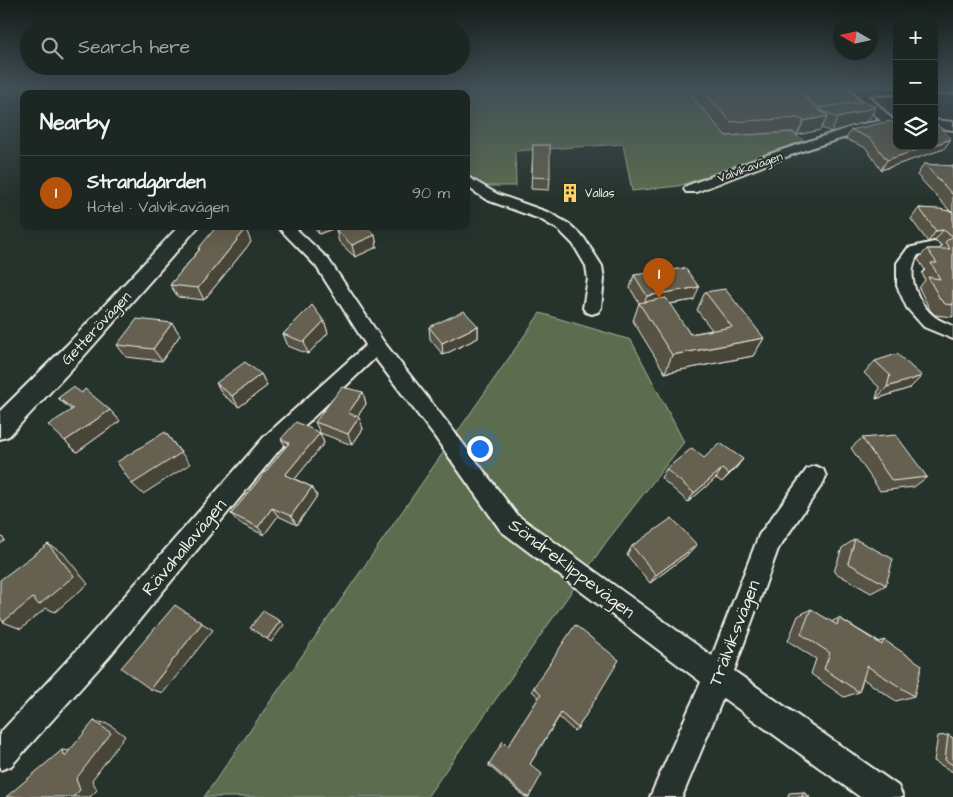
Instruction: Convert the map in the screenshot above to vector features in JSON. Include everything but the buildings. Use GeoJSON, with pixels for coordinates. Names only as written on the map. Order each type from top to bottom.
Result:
{"type":"FeatureCollection","features":[{"type":"Feature","properties":{"kind":"street","name":"Valvikavägen"},"geometry":{"type":"LineString","coordinates":[[691,189],[772,158],[861,128],[876,125]]}},
{"type":"Feature","properties":{"kind":"street"},"geometry":{"type":"LineString","coordinates":[[470,183],[492,197],[545,216],[564,227],[579,240],[594,266],[596,279],[592,308]]}},
{"type":"Feature","properties":{"kind":"street","name":"Getterövägen"},"geometry":{"type":"LineString","coordinates":[[0,428],[75,351],[186,230]]}},
{"type":"Feature","properties":{"kind":"street","name":"Söndreklippevägen"},"geometry":{"type":"LineString","coordinates":[[288,230],[322,263],[376,346],[442,431],[509,523],[718,677],[887,797]]}},
{"type":"Feature","properties":{"kind":"street"},"geometry":{"type":"LineString","coordinates":[[934,247],[913,251],[905,263],[905,286],[916,308],[930,323],[953,333]]}},
{"type":"Feature","properties":{"kind":"street","name":"Rävahallavägen"},"geometry":{"type":"LineString","coordinates":[[0,755],[98,648],[272,443],[376,346]]}},
{"type":"Feature","properties":{"kind":"street","name":"Trälviksvägen"},"geometry":{"type":"LineString","coordinates":[[666,797],[718,677],[768,544],[815,476]]}},
{"type":"Feature","properties":{"kind":"green space"},"geometry":{"type":"Polygon","coordinates":[[[470,125],[779,125],[808,143],[678,186],[632,191],[623,144],[515,151],[516,186],[484,186],[470,177],[470,125]]]}},
{"type":"Feature","properties":{"kind":"green space"},"geometry":{"type":"Polygon","coordinates":[[[540,313],[631,340],[684,442],[607,541],[427,797],[204,797],[540,313]]]}},
{"type":"Feature","properties":{"kind":"place","name":"Vallas"},"geometry":{"type":"Point","coordinates":[570,193]}},
{"type":"Feature","properties":{"kind":"place","name":"Strandgården"},"geometry":{"type":"Point","coordinates":[659,299]}}]}
